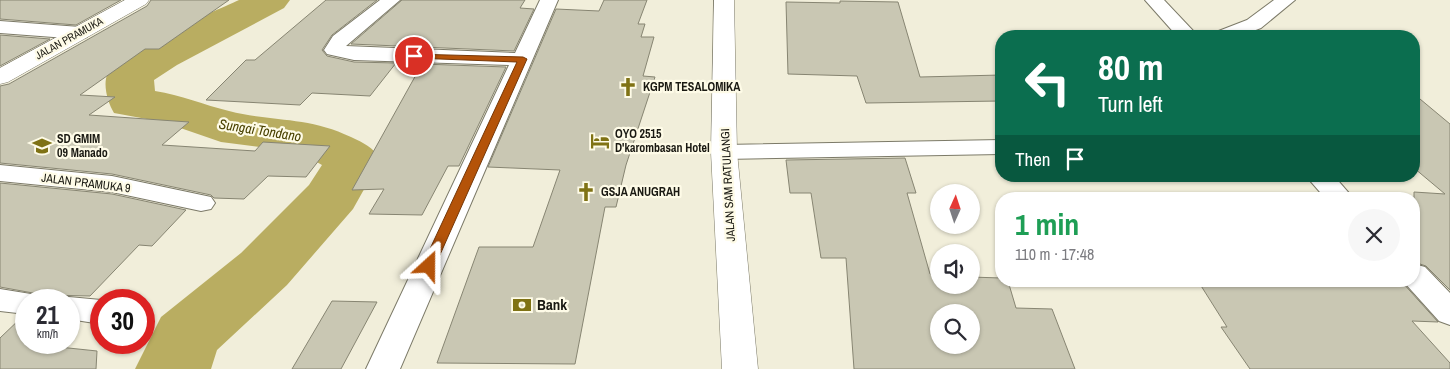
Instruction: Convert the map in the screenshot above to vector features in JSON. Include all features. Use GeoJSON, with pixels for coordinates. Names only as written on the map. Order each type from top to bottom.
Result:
{"type":"FeatureCollection","features":[{"type":"Feature","properties":{"kind":"main road","name":"JALAN PRAMUKA"},"geometry":{"type":"LineString","coordinates":[[0,77],[139,0]]}},
{"type":"Feature","properties":{"kind":"main road","name":"JALAN SAM RATULANGI"},"geometry":{"type":"LineString","coordinates":[[724,0],[724,152],[740,369]]}},
{"type":"Feature","properties":{"kind":"street"},"geometry":{"type":"LineString","coordinates":[[391,0],[340,40],[334,50],[354,54],[523,59]]}},
{"type":"Feature","properties":{"kind":"street"},"geometry":{"type":"LineString","coordinates":[[383,369],[549,0]]}},
{"type":"Feature","properties":{"kind":"street"},"geometry":{"type":"LineString","coordinates":[[1154,0],[1182,30]]}},
{"type":"Feature","properties":{"kind":"street"},"geometry":{"type":"LineString","coordinates":[[1238,30],[1254,24],[1286,0]]}},
{"type":"Feature","properties":{"kind":"street"},"geometry":{"type":"LineString","coordinates":[[0,27],[80,32]]}},
{"type":"Feature","properties":{"kind":"street"},"geometry":{"type":"LineString","coordinates":[[724,152],[995,147]]}},
{"type":"Feature","properties":{"kind":"street","name":"JALAN PRAMUKA 9"},"geometry":{"type":"LineString","coordinates":[[0,173],[112,184],[201,203]]}},
{"type":"Feature","properties":{"kind":"street"},"geometry":{"type":"LineString","coordinates":[[1325,182],[1334,192]]}},
{"type":"Feature","properties":{"kind":"street"},"geometry":{"type":"LineString","coordinates":[[1420,280],[1450,313]]}},
{"type":"Feature","properties":{"kind":"street"},"geometry":{"type":"LineString","coordinates":[[0,300],[15,302]]}},
{"type":"Feature","properties":{"kind":"building"},"geometry":{"type":"Polygon","coordinates":[[[0,0],[121,0],[76,25],[0,19],[0,0]]]}},
{"type":"Feature","properties":{"kind":"building"},"geometry":{"type":"Polygon","coordinates":[[[151,0],[229,0],[159,49],[145,49],[80,95],[115,97],[89,115],[189,122],[162,145],[255,151],[263,142],[330,146],[306,177],[268,176],[244,199],[214,198],[211,195],[112,174],[0,163],[0,86],[9,84],[147,6],[151,0]]]}},
{"type":"Feature","properties":{"kind":"building"},"geometry":{"type":"Polygon","coordinates":[[[326,0],[377,0],[332,35],[322,50],[327,56],[354,62],[396,63],[370,96],[312,93],[300,105],[206,100],[246,60],[255,60],[326,0]]]}},
{"type":"Feature","properties":{"kind":"building"},"geometry":{"type":"Polygon","coordinates":[[[402,0],[525,0],[520,8],[534,9],[514,51],[351,44],[402,0]]]}},
{"type":"Feature","properties":{"kind":"building"},"geometry":{"type":"Polygon","coordinates":[[[604,0],[647,0],[638,24],[645,24],[641,37],[654,37],[643,76],[655,77],[626,165],[616,207],[605,207],[575,364],[437,363],[479,247],[533,247],[560,170],[488,167],[556,9],[599,11],[604,0]]]}},
{"type":"Feature","properties":{"kind":"building"},"geometry":{"type":"Polygon","coordinates":[[[840,1],[898,2],[920,77],[995,75],[995,101],[866,103],[857,76],[788,74],[786,2],[840,3],[840,1]]]}},
{"type":"Feature","properties":{"kind":"building"},"geometry":{"type":"Polygon","coordinates":[[[0,35],[50,39],[0,66],[0,35]]]}},
{"type":"Feature","properties":{"kind":"building"},"geometry":{"type":"Polygon","coordinates":[[[422,64],[506,67],[459,166],[448,166],[422,215],[369,214],[384,189],[352,190],[422,64]]]}},
{"type":"Feature","properties":{"kind":"building"},"geometry":{"type":"Polygon","coordinates":[[[1420,99],[1450,124],[1450,290],[1426,266],[1420,264],[1420,192],[1445,194],[1420,173],[1420,99]]]}},
{"type":"Feature","properties":{"kind":"building"},"geometry":{"type":"Polygon","coordinates":[[[905,158],[916,193],[907,193],[930,274],[930,294],[980,294],[980,277],[995,278],[995,287],[1010,287],[1016,308],[1052,309],[1075,369],[854,369],[846,258],[821,258],[811,193],[790,193],[786,160],[905,158]]]}},
{"type":"Feature","properties":{"kind":"building"},"geometry":{"type":"Polygon","coordinates":[[[0,183],[112,194],[186,210],[152,246],[139,245],[97,289],[90,289],[90,296],[80,296],[80,289],[15,290],[0,287],[0,183]]]}},
{"type":"Feature","properties":{"kind":"building"},"geometry":{"type":"Polygon","coordinates":[[[1202,287],[1406,287],[1438,322],[1412,321],[1450,363],[1450,369],[1250,369],[1221,327],[1227,327],[1202,287]]]}},
{"type":"Feature","properties":{"kind":"building"},"geometry":{"type":"Polygon","coordinates":[[[332,301],[377,302],[341,369],[292,369],[332,301]]]}},
{"type":"Feature","properties":{"kind":"building"},"geometry":{"type":"Polygon","coordinates":[[[15,324],[15,354],[80,354],[80,349],[90,350],[90,354],[97,354],[96,369],[0,369],[0,338],[15,324]]]}},
{"type":"Feature","properties":{"kind":"waterway","name":"Sungai Tondano"},"geometry":{"type":"LineString","coordinates":[[173,369],[186,336],[264,269],[332,196],[353,159],[312,138],[221,126],[174,109],[132,102],[130,75],[161,55],[270,0]]}},
{"type":"Feature","properties":{"kind":"place","name":"KGPM TESALOMIKA"},"geometry":{"type":"Point","coordinates":[628,87]}},
{"type":"Feature","properties":{"kind":"place","name":"OYO 2515 D'karombasan Hotel"},"geometry":{"type":"Point","coordinates":[600,141]}},
{"type":"Feature","properties":{"kind":"place","name":"SD GMIM 09 Manado"},"geometry":{"type":"Point","coordinates":[42,146]}},
{"type":"Feature","properties":{"kind":"place","name":"GSJA ANUGRAH"},"geometry":{"type":"Point","coordinates":[586,192]}},
{"type":"Feature","properties":{"kind":"place","name":"Bank"},"geometry":{"type":"Point","coordinates":[522,305]}},
{"type":"Feature","properties":{"kind":"route"},"geometry":{"type":"LineString","coordinates":[[414,56],[523,59],[429,266]]}}]}
